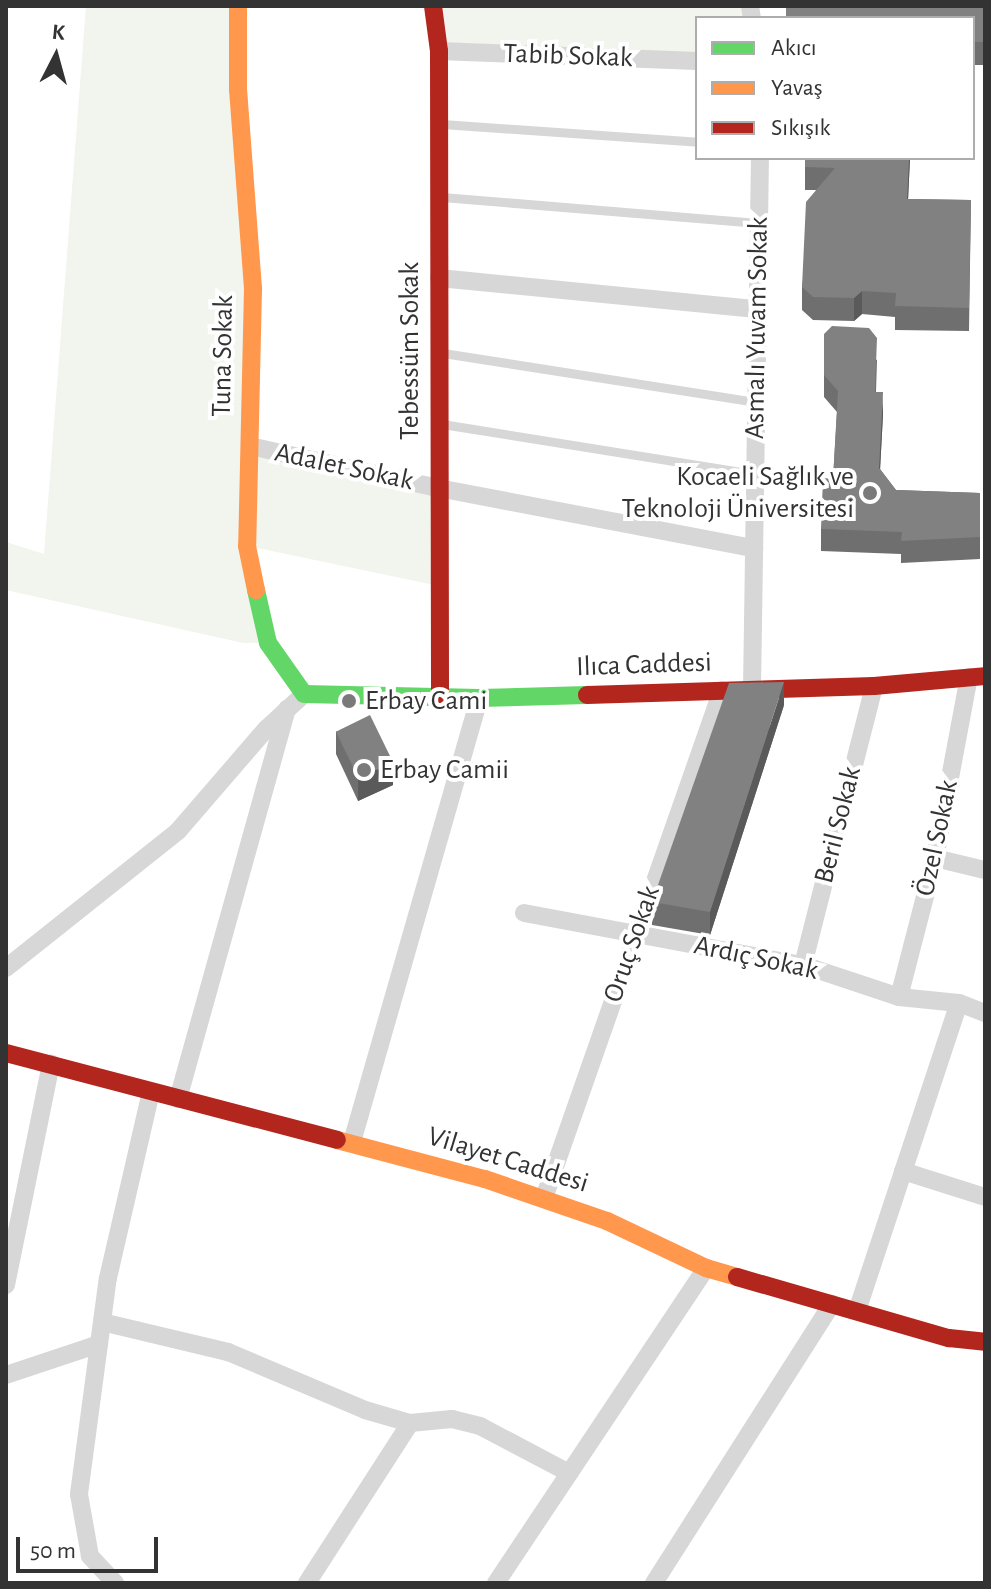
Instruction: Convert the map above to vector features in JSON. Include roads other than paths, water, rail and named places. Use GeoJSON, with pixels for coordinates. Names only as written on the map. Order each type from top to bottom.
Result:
{"type":"FeatureCollection","features":[{"type":"Feature","properties":{"kind":"street","name":"Tuna Sokak"},"geometry":{"type":"LineString","coordinates":[[238,6],[238,89],[253,289],[247,546],[268,643],[304,694]]}},
{"type":"Feature","properties":{"kind":"street","name":"Tebessüm Sokak"},"geometry":{"type":"LineString","coordinates":[[433,6],[439,51],[440,696]]}},
{"type":"Feature","properties":{"kind":"street","name":"Tabib Sokak"},"geometry":{"type":"LineString","coordinates":[[439,51],[695,61]]}},
{"type":"Feature","properties":{"kind":"street","name":"Asmalı Yuvam Sokak"},"geometry":{"type":"LineString","coordinates":[[752,689],[760,160]]}},
{"type":"Feature","properties":{"kind":"street"},"geometry":{"type":"LineString","coordinates":[[439,278],[756,309]]}},
{"type":"Feature","properties":{"kind":"street","name":"Adalet Sokak"},"geometry":{"type":"LineString","coordinates":[[250,446],[438,488],[754,548]]}},
{"type":"Feature","properties":{"kind":"street","name":"Ilıca Caddesi"},"geometry":{"type":"LineString","coordinates":[[304,694],[479,698],[874,686],[977,676]]}},
{"type":"Feature","properties":{"kind":"street","name":"Özel Sokak"},"geometry":{"type":"LineString","coordinates":[[899,997],[977,676]]}},
{"type":"Feature","properties":{"kind":"street","name":"Beril Sokak"},"geometry":{"type":"LineString","coordinates":[[803,965],[874,686]]}},
{"type":"Feature","properties":{"kind":"street","name":"Oruç Sokak"},"geometry":{"type":"LineString","coordinates":[[544,1198],[722,690]]}},
{"type":"Feature","properties":{"kind":"street"},"geometry":{"type":"LineString","coordinates":[[6,968],[178,831],[287,706],[304,694]]}},
{"type":"Feature","properties":{"kind":"street"},"geometry":{"type":"LineString","coordinates":[[352,1142],[479,698]]}},
{"type":"Feature","properties":{"kind":"street"},"geometry":{"type":"LineString","coordinates":[[178,1099],[287,706]]}},
{"type":"Feature","properties":{"kind":"street"},"geometry":{"type":"LineString","coordinates":[[935,858],[985,870]]}},
{"type":"Feature","properties":{"kind":"street","name":"Ardıç Sokak"},"geometry":{"type":"LineString","coordinates":[[524,913],[803,965],[899,997],[959,1003],[985,1013]]}},
{"type":"Feature","properties":{"kind":"street"},"geometry":{"type":"LineString","coordinates":[[857,1311],[959,1003]]}},
{"type":"Feature","properties":{"kind":"street","name":"Vilayet Caddesi"},"geometry":{"type":"LineString","coordinates":[[6,1053],[352,1142],[544,1198],[607,1221],[706,1268],[949,1338],[985,1342]]}},
{"type":"Feature","properties":{"kind":"street"},"geometry":{"type":"LineString","coordinates":[[6,1285],[51,1064]]}},
{"type":"Feature","properties":{"kind":"street"},"geometry":{"type":"LineString","coordinates":[[115,1583],[90,1556],[79,1494],[108,1278],[151,1092]]}},
{"type":"Feature","properties":{"kind":"street"},"geometry":{"type":"LineString","coordinates":[[903,1171],[985,1197]]}},
{"type":"Feature","properties":{"kind":"street"},"geometry":{"type":"LineString","coordinates":[[496,1583],[706,1268]]}},
{"type":"Feature","properties":{"kind":"street"},"geometry":{"type":"LineString","coordinates":[[654,1583],[832,1304]]}},
{"type":"Feature","properties":{"kind":"street"},"geometry":{"type":"LineString","coordinates":[[102,1322],[228,1352],[365,1410],[410,1423],[452,1419],[480,1426],[569,1473]]}},
{"type":"Feature","properties":{"kind":"street"},"geometry":{"type":"LineString","coordinates":[[6,1375],[99,1344]]}},
{"type":"Feature","properties":{"kind":"street"},"geometry":{"type":"LineString","coordinates":[[307,1583],[410,1423]]}},
{"type":"Feature","properties":{"kind":"lane"},"geometry":{"type":"LineString","coordinates":[[439,124],[695,142]]}},
{"type":"Feature","properties":{"kind":"lane"},"geometry":{"type":"LineString","coordinates":[[439,197],[758,223]]}},
{"type":"Feature","properties":{"kind":"lane"},"geometry":{"type":"LineString","coordinates":[[438,352],[755,402]]}},
{"type":"Feature","properties":{"kind":"lane"},"geometry":{"type":"LineString","coordinates":[[438,424],[755,474]]}},
{"type":"Feature","properties":{"kind":"place","name":"Kocaeli Sağlık ve Teknoloji Üniversitesi"},"geometry":{"type":"Point","coordinates":[870,493]}},
{"type":"Feature","properties":{"kind":"place","name":"Erbay Cami"},"geometry":{"type":"Point","coordinates":[349,701]}},
{"type":"Feature","properties":{"kind":"place","name":"Erbay Camii"},"geometry":{"type":"Point","coordinates":[364,770]}}]}
